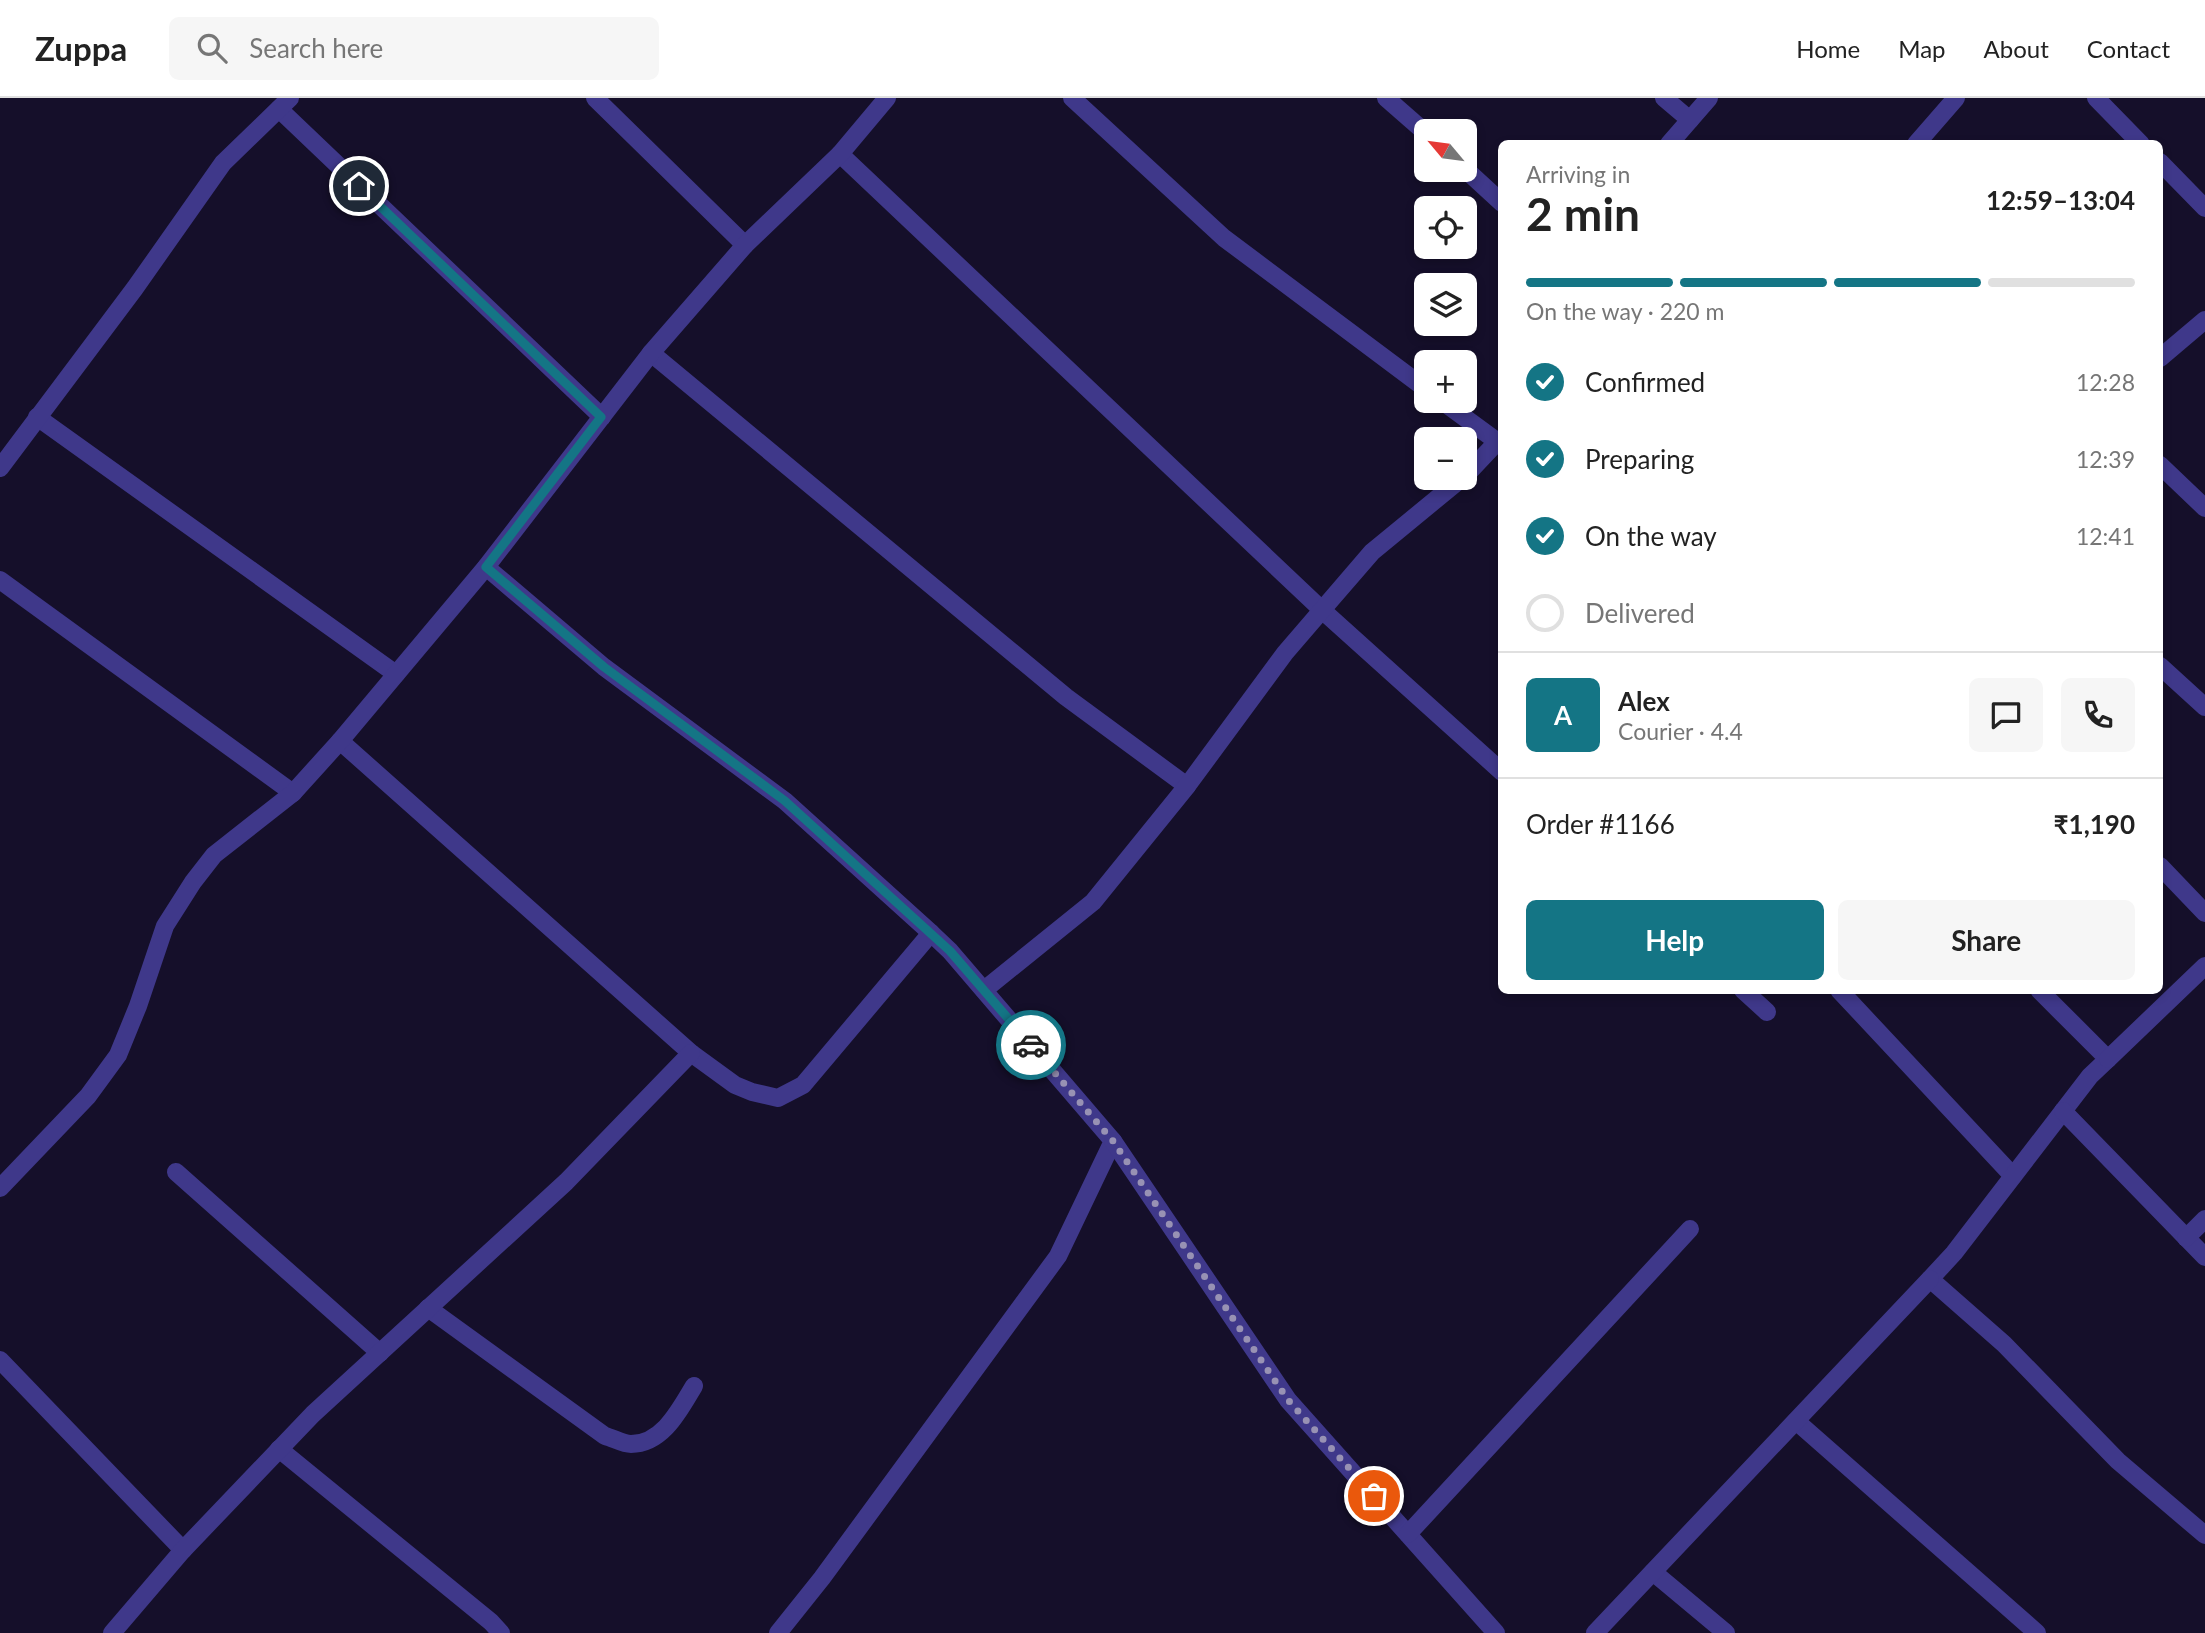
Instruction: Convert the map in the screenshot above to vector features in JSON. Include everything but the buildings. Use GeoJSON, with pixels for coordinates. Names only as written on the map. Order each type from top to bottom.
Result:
{"type":"FeatureCollection","features":[{"type":"Feature","properties":{"kind":"street"},"geometry":{"type":"LineString","coordinates":[[595,98],[746,245]]}},
{"type":"Feature","properties":{"kind":"street"},"geometry":{"type":"LineString","coordinates":[[0,1188],[88,1096],[118,1055],[165,926],[192,882],[214,855],[293,793],[340,741],[486,567],[651,353],[746,245],[841,154],[887,98]]}},
{"type":"Feature","properties":{"kind":"street"},"geometry":{"type":"LineString","coordinates":[[1072,98],[1224,237],[1414,380]]}},
{"type":"Feature","properties":{"kind":"street"},"geometry":{"type":"LineString","coordinates":[[1386,98],[1414,122]]}},
{"type":"Feature","properties":{"kind":"street"},"geometry":{"type":"LineString","coordinates":[[1664,98],[1690,120]]}},
{"type":"Feature","properties":{"kind":"street"},"geometry":{"type":"LineString","coordinates":[[1672,140],[1709,98]]}},
{"type":"Feature","properties":{"kind":"street"},"geometry":{"type":"LineString","coordinates":[[1919,140],[1956,98]]}},
{"type":"Feature","properties":{"kind":"street"},"geometry":{"type":"LineString","coordinates":[[2096,98],[2137,140]]}},
{"type":"Feature","properties":{"kind":"street"},"geometry":{"type":"LineString","coordinates":[[0,468],[135,288],[223,163],[284,103],[601,417]]}},
{"type":"Feature","properties":{"kind":"street"},"geometry":{"type":"LineString","coordinates":[[841,154],[1322,610],[1498,768]]}},
{"type":"Feature","properties":{"kind":"street"},"geometry":{"type":"LineString","coordinates":[[2163,165],[2205,208]]}},
{"type":"Feature","properties":{"kind":"street"},"geometry":{"type":"LineString","coordinates":[[1477,180],[1498,199]]}},
{"type":"Feature","properties":{"kind":"street"},"geometry":{"type":"LineString","coordinates":[[2163,355],[2205,320]]}},
{"type":"Feature","properties":{"kind":"street"},"geometry":{"type":"LineString","coordinates":[[651,353],[1066,697],[1186,786]]}},
{"type":"Feature","properties":{"kind":"street"},"geometry":{"type":"LineString","coordinates":[[1459,413],[1498,442]]}},
{"type":"Feature","properties":{"kind":"street"},"geometry":{"type":"LineString","coordinates":[[37,417],[396,674]]}},
{"type":"Feature","properties":{"kind":"street"},"geometry":{"type":"LineString","coordinates":[[1477,464],[1498,445]]}},
{"type":"Feature","properties":{"kind":"street"},"geometry":{"type":"LineString","coordinates":[[2163,468],[2205,508]]}},
{"type":"Feature","properties":{"kind":"street"},"geometry":{"type":"LineString","coordinates":[[984,990],[1093,902],[1186,786],[1284,653],[1372,552],[1447,490]]}},
{"type":"Feature","properties":{"kind":"street"},"geometry":{"type":"LineString","coordinates":[[486,567],[604,667],[785,801],[950,951],[1113,1141],[1288,1400],[1496,1633]]}},
{"type":"Feature","properties":{"kind":"street"},"geometry":{"type":"LineString","coordinates":[[0,580],[293,793]]}},
{"type":"Feature","properties":{"kind":"street"},"geometry":{"type":"LineString","coordinates":[[2163,669],[2205,707]]}},
{"type":"Feature","properties":{"kind":"street"},"geometry":{"type":"LineString","coordinates":[[340,741],[691,1053],[735,1085],[752,1092],[778,1098],[803,1086],[930,933]]}},
{"type":"Feature","properties":{"kind":"street"},"geometry":{"type":"LineString","coordinates":[[2163,869],[2205,913]]}},
{"type":"Feature","properties":{"kind":"street"},"geometry":{"type":"LineString","coordinates":[[1595,1633],[1954,1253],[2090,1076],[2204,968]]}},
{"type":"Feature","properties":{"kind":"street"},"geometry":{"type":"LineString","coordinates":[[1747,994],[1767,1012]]}},
{"type":"Feature","properties":{"kind":"street"},"geometry":{"type":"LineString","coordinates":[[1843,994],[2013,1176]]}},
{"type":"Feature","properties":{"kind":"street"},"geometry":{"type":"LineString","coordinates":[[2043,994],[2108,1059]]}},
{"type":"Feature","properties":{"kind":"street"},"geometry":{"type":"LineString","coordinates":[[112,1633],[183,1550],[313,1414],[566,1182],[691,1053]]}},
{"type":"Feature","properties":{"kind":"street"},"geometry":{"type":"LineString","coordinates":[[2063,1111],[2205,1257]]}},
{"type":"Feature","properties":{"kind":"street"},"geometry":{"type":"LineString","coordinates":[[778,1633],[822,1578],[1058,1256],[1113,1141]]}},
{"type":"Feature","properties":{"kind":"street"},"geometry":{"type":"LineString","coordinates":[[176,1172],[380,1353]]}},
{"type":"Feature","properties":{"kind":"street"},"geometry":{"type":"LineString","coordinates":[[2186,1238],[2205,1219]]}},
{"type":"Feature","properties":{"kind":"street"},"geometry":{"type":"LineString","coordinates":[[1408,1534],[1690,1229]]}},
{"type":"Feature","properties":{"kind":"street"},"geometry":{"type":"LineString","coordinates":[[1930,1279],[2004,1344],[2118,1461],[2205,1535]]}},
{"type":"Feature","properties":{"kind":"street"},"geometry":{"type":"LineString","coordinates":[[428,1308],[605,1436],[631,1444],[653,1439],[674,1417],[694,1386]]}},
{"type":"Feature","properties":{"kind":"street"},"geometry":{"type":"LineString","coordinates":[[0,1360],[183,1550]]}},
{"type":"Feature","properties":{"kind":"street"},"geometry":{"type":"LineString","coordinates":[[1796,1421],[2037,1633]]}},
{"type":"Feature","properties":{"kind":"street"},"geometry":{"type":"LineString","coordinates":[[279,1450],[491,1622],[501,1633]]}},
{"type":"Feature","properties":{"kind":"street"},"geometry":{"type":"LineString","coordinates":[[1653,1572],[1726,1633]]}},
{"type":"Feature","properties":{"kind":"way so far"},"geometry":{"type":"LineString","coordinates":[[1031,1045],[1113,1141],[1288,1400],[1374,1496]]}},
{"type":"Feature","properties":{"kind":"route"},"geometry":{"type":"LineString","coordinates":[[359,186],[601,417],[486,567],[604,667],[785,801],[950,951],[1031,1045]]}}]}
